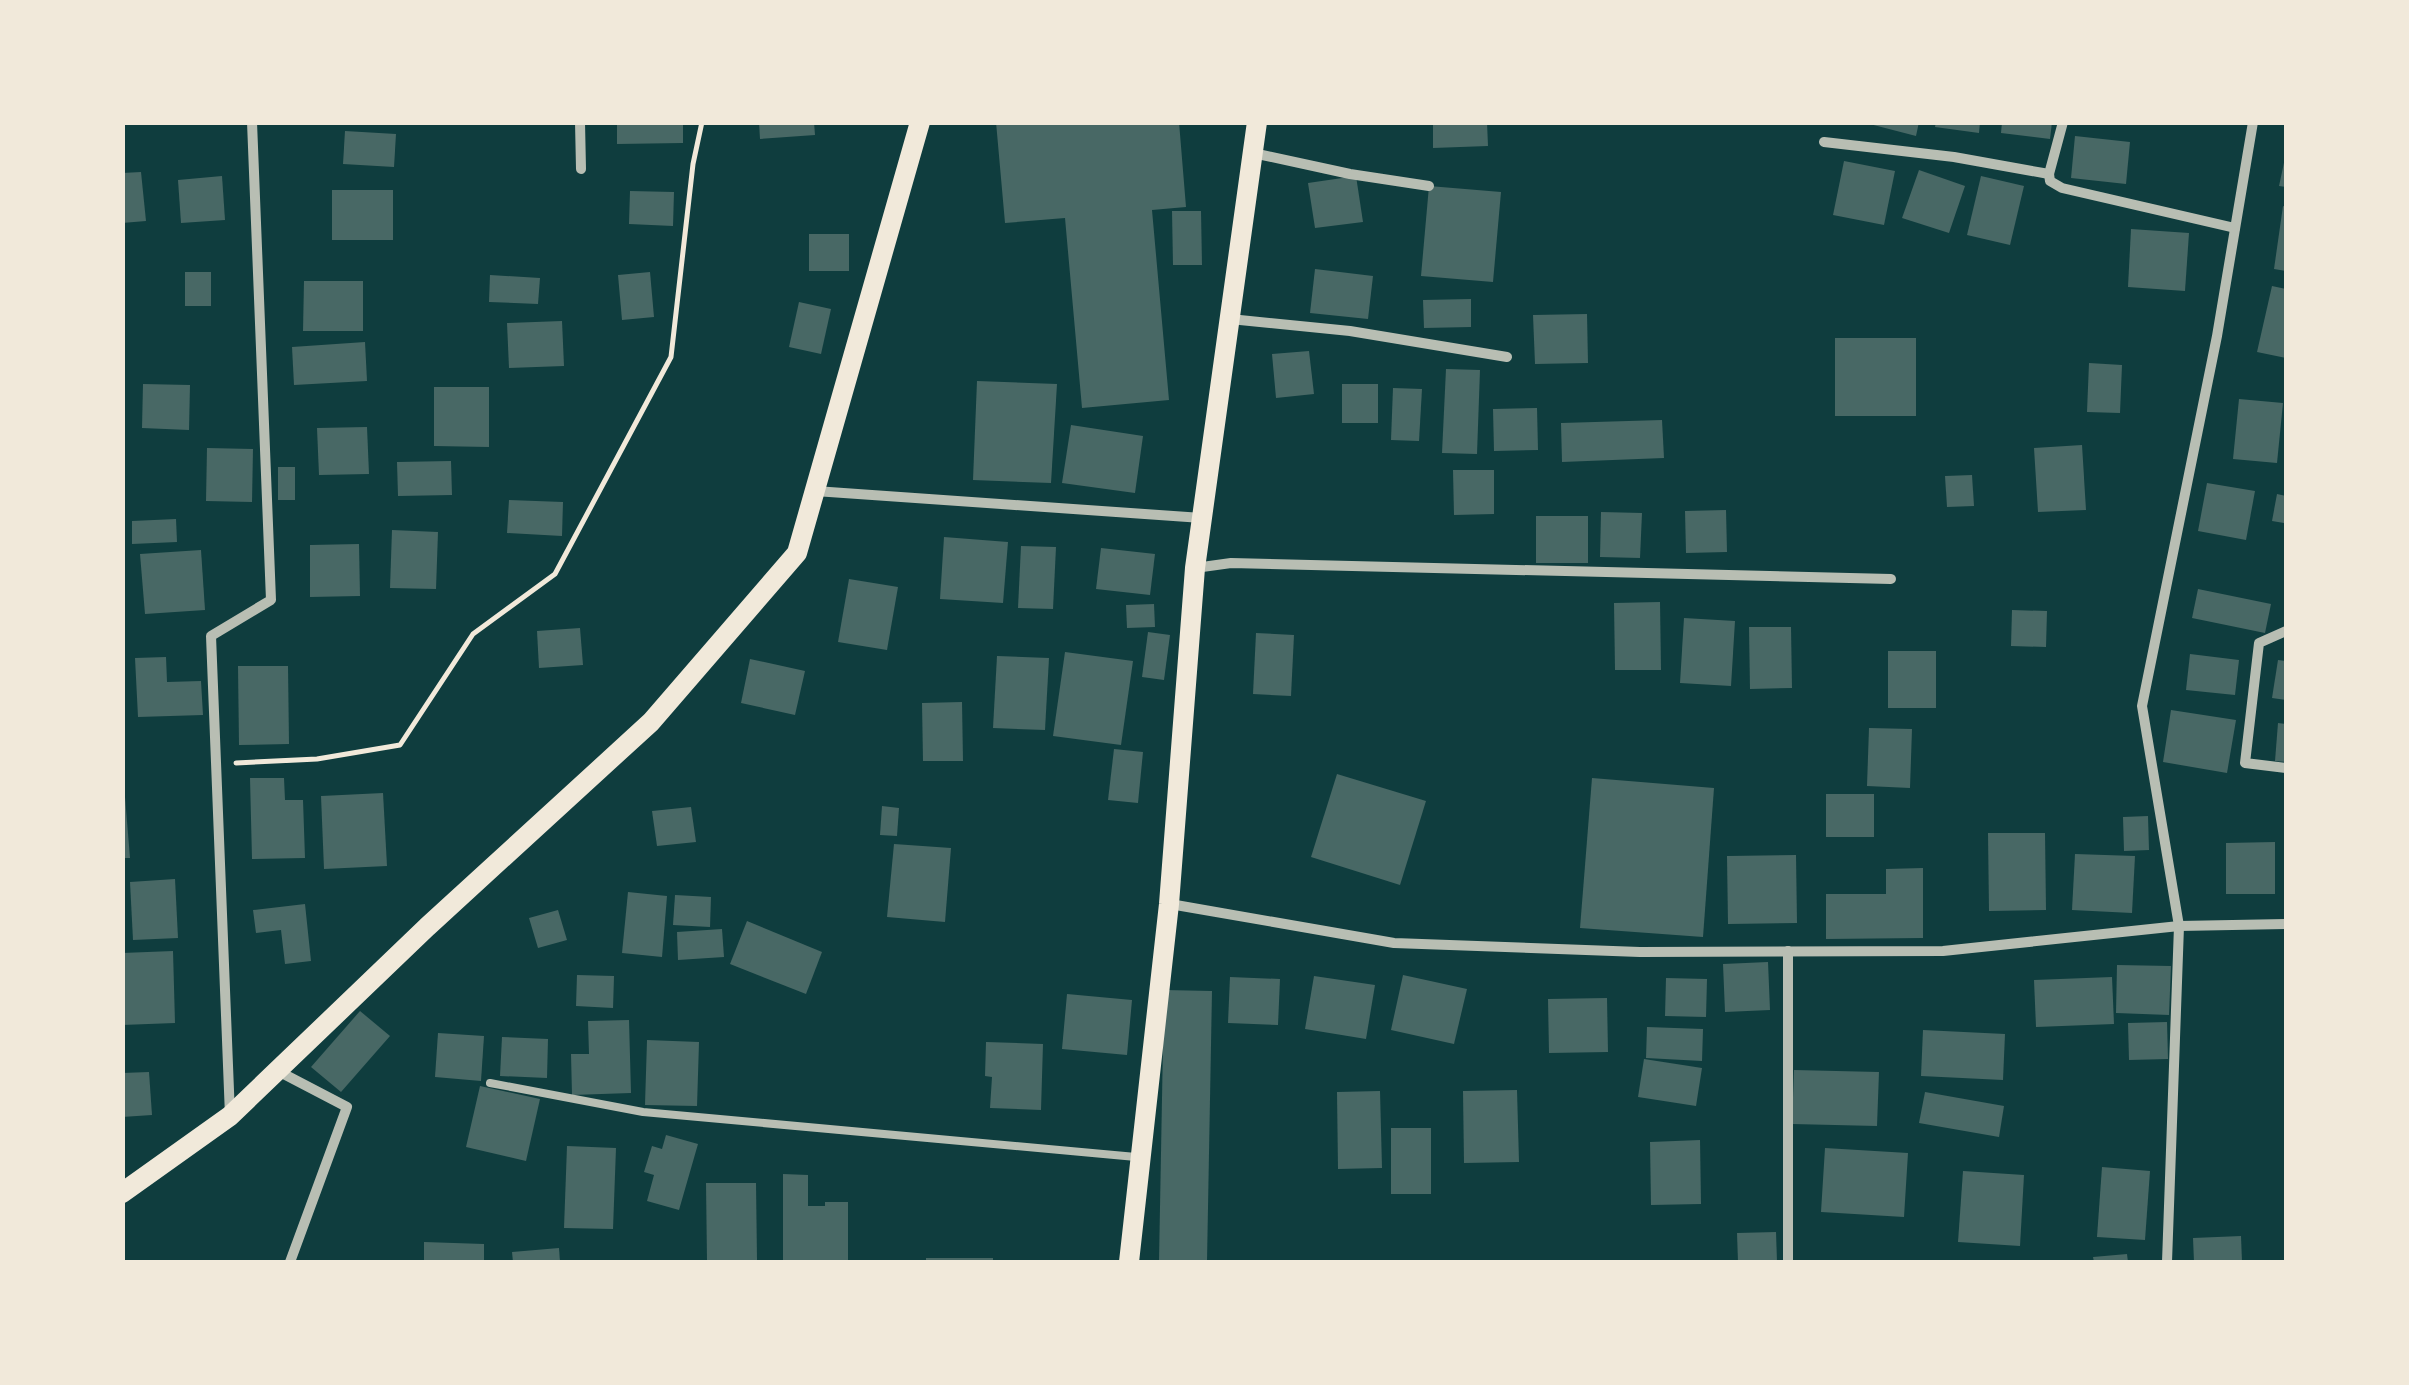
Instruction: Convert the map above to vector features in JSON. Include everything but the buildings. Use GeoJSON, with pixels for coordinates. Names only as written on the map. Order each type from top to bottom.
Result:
{"type":"FeatureCollection","features":[{"type":"Feature","properties":{"kind":"main road"},"geometry":{"type":"LineString","coordinates":[[122,1193],[230,1116],[650,722],[797,554],[920,122]]}},
{"type":"Feature","properties":{"kind":"main road"},"geometry":{"type":"LineString","coordinates":[[1129,1262],[1169,904],[1195,568],[1258,122]]}},
{"type":"Feature","properties":{"kind":"street"},"geometry":{"type":"LineString","coordinates":[[230,1116],[211,636],[271,600],[252,122]]}},
{"type":"Feature","properties":{"kind":"street"},"geometry":{"type":"LineString","coordinates":[[580,122],[581,169]]}},
{"type":"Feature","properties":{"kind":"street"},"geometry":{"type":"LineString","coordinates":[[2063,122],[2050,174],[2050,180],[2062,188],[2235,228]]}},
{"type":"Feature","properties":{"kind":"street"},"geometry":{"type":"LineString","coordinates":[[2167,1262],[2179,926],[2142,706],[2217,336],[2253,122]]}},
{"type":"Feature","properties":{"kind":"street"},"geometry":{"type":"LineString","coordinates":[[1824,142],[1954,157],[2050,174]]}},
{"type":"Feature","properties":{"kind":"street"},"geometry":{"type":"LineString","coordinates":[[1253,153],[1429,186]]}},
{"type":"Feature","properties":{"kind":"street"},"geometry":{"type":"LineString","coordinates":[[1230,319],[1350,331],[1507,357]]}},
{"type":"Feature","properties":{"kind":"street"},"geometry":{"type":"LineString","coordinates":[[815,491],[1202,518]]}},
{"type":"Feature","properties":{"kind":"street"},"geometry":{"type":"LineString","coordinates":[[1195,568],[1231,563],[1891,578]]}},
{"type":"Feature","properties":{"kind":"street"},"geometry":{"type":"LineString","coordinates":[[2286,631],[2259,642],[2246,763],[2286,768]]}},
{"type":"Feature","properties":{"kind":"street"},"geometry":{"type":"LineString","coordinates":[[1169,904],[1394,944],[1640,952],[1943,951],[2179,926],[2286,924]]}},
{"type":"Feature","properties":{"kind":"street"},"geometry":{"type":"LineString","coordinates":[[1788,951],[1788,1262]]}},
{"type":"Feature","properties":{"kind":"street"},"geometry":{"type":"LineString","coordinates":[[278,1070],[348,1107],[290,1262]]}},
{"type":"Feature","properties":{"kind":"lane"},"geometry":{"type":"LineString","coordinates":[[490,1083],[643,1112],[1141,1158]]}},
{"type":"Feature","properties":{"kind":"path"},"geometry":{"type":"LineString","coordinates":[[214,764],[317,759],[400,744],[473,634],[555,574],[671,358],[693,164],[702,122]]}}]}
